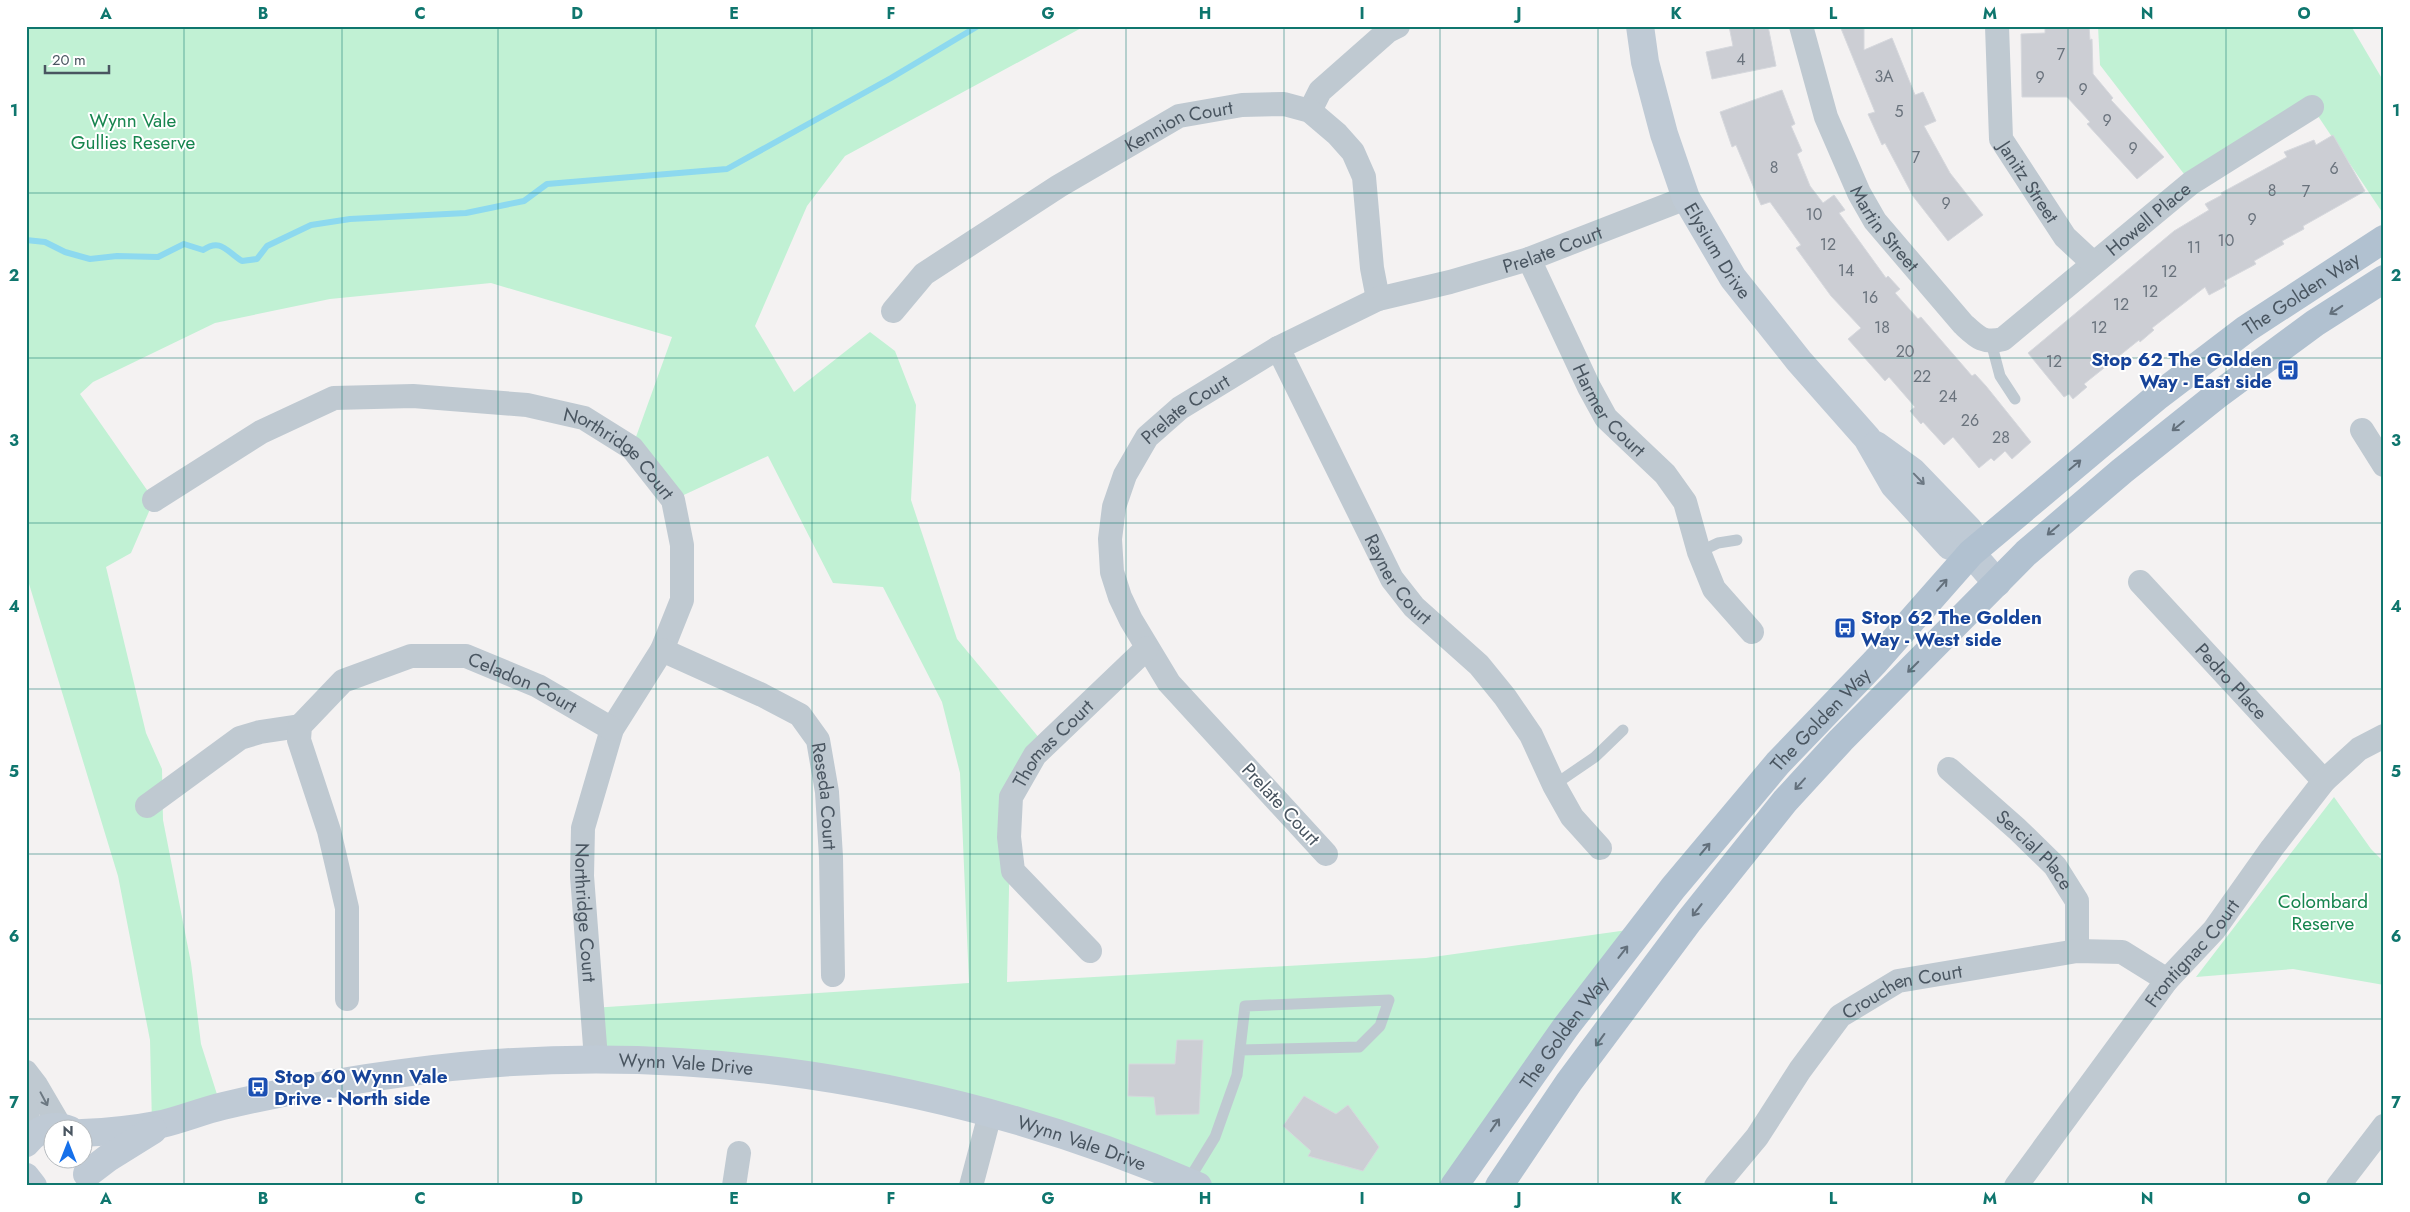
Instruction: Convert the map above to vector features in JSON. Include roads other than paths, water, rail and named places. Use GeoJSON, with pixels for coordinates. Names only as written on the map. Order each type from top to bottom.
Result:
{"type":"FeatureCollection","features":[{"type":"Feature","properties":{"kind":"main road","name":"Elysium Drive"},"geometry":{"type":"LineString","coordinates":[[1640,26],[1645,62],[1664,134],[1686,198],[1733,278],[1799,361],[1867,438],[1912,471],[1969,530],[1971,553]]}},
{"type":"Feature","properties":{"kind":"main road","name":"The Golden Way"},"geometry":{"type":"LineString","coordinates":[[1454,1186],[1565,1028],[1673,888],[1778,763],[1874,662],[1971,553],[2158,396],[2246,329],[2378,247]]}},
{"type":"Feature","properties":{"kind":"main road","name":"The Golden Way"},"geometry":{"type":"LineString","coordinates":[[1499,1186],[1534,1132],[1622,1008],[1701,905],[1785,801],[1841,740],[2026,553],[2122,471],[2216,396],[2315,323],[2381,282]]}},
{"type":"Feature","properties":{"kind":"main road"},"geometry":{"type":"LineString","coordinates":[[1971,553],[1997,583]]}},
{"type":"Feature","properties":{"kind":"main road","name":"Wynn Vale Drive"},"geometry":{"type":"LineString","coordinates":[[92,1132],[163,1124],[221,1107],[347,1081],[424,1070],[497,1063],[596,1059],[749,1068],[818,1076],[896,1090],[990,1114],[1106,1149],[1193,1184]]}},
{"type":"Feature","properties":{"kind":"main road","name":"Wynn Vale Drive"},"geometry":{"type":"LineString","coordinates":[[83,1181],[108,1158],[163,1124]]}},
{"type":"Feature","properties":{"kind":"main road","name":"Wynn Vale Drive"},"geometry":{"type":"LineString","coordinates":[[29,1140],[42,1130]]}},
{"type":"Feature","properties":{"kind":"main road"},"geometry":{"type":"LineString","coordinates":[[26,1178],[33,1186]]}},
{"type":"Feature","properties":{"kind":"street"},"geometry":{"type":"LineString","coordinates":[[1310,111],[1320,91],[1388,31],[1398,26]]}},
{"type":"Feature","properties":{"kind":"street","name":"Martin Street"},"geometry":{"type":"LineString","coordinates":[[1800,26],[1826,117],[1859,194],[1875,221],[1963,324],[1978,338],[1991,342]]}},
{"type":"Feature","properties":{"kind":"street","name":"Janitz Street"},"geometry":{"type":"LineString","coordinates":[[1998,26],[2001,139],[2065,237],[2093,263]]}},
{"type":"Feature","properties":{"kind":"street","name":"Kennion Court"},"geometry":{"type":"LineString","coordinates":[[893,311],[924,274],[1059,186],[1179,116],[1242,105],[1284,104],[1310,111],[1337,134],[1352,152],[1364,177],[1372,268],[1378,299]]}},
{"type":"Feature","properties":{"kind":"street","name":"Howell Place"},"geometry":{"type":"LineString","coordinates":[[1991,342],[2003,339],[2208,170],[2312,107]]}},
{"type":"Feature","properties":{"kind":"street","name":"Prelate Court"},"geometry":{"type":"LineString","coordinates":[[1326,854],[1169,683],[1120,597],[1112,572],[1110,539],[1114,507],[1125,475],[1147,437],[1180,408],[1278,348],[1378,299],[1450,282],[1529,259],[1686,198]]}},
{"type":"Feature","properties":{"kind":"street","name":"Harmer Court"},"geometry":{"type":"LineString","coordinates":[[1529,259],[1589,387],[1606,418],[1664,474],[1685,502],[1699,552],[1714,589],[1752,632]]}},
{"type":"Feature","properties":{"kind":"street","name":"Rayner Court"},"geometry":{"type":"LineString","coordinates":[[1278,348],[1392,579],[1414,607],[1479,665],[1506,697],[1531,735],[1554,785],[1572,817],[1600,848]]}},
{"type":"Feature","properties":{"kind":"street","name":"Northridge Court"},"geometry":{"type":"LineString","coordinates":[[154,500],[261,432],[334,398],[413,396],[527,405],[584,418],[632,448],[673,500],[682,545],[682,600],[662,650],[612,729],[583,828],[582,876],[596,1059]]}},
{"type":"Feature","properties":{"kind":"street"},"geometry":{"type":"LineString","coordinates":[[2362,430],[2384,464]]}},
{"type":"Feature","properties":{"kind":"street","name":"Pedro Place"},"geometry":{"type":"LineString","coordinates":[[2140,582],[2324,781]]}},
{"type":"Feature","properties":{"kind":"street","name":"Thomas Court"},"geometry":{"type":"LineString","coordinates":[[1090,951],[1013,872],[1008,837],[1011,797],[1035,755],[1148,648]]}},
{"type":"Feature","properties":{"kind":"street","name":"Reseda Court"},"geometry":{"type":"LineString","coordinates":[[662,650],[762,695],[800,715],[818,740],[827,792],[831,857],[833,974]]}},
{"type":"Feature","properties":{"kind":"street","name":"Celadon Court"},"geometry":{"type":"LineString","coordinates":[[300,726],[343,682],[411,656],[466,656],[538,686],[612,729]]}},
{"type":"Feature","properties":{"kind":"street"},"geometry":{"type":"LineString","coordinates":[[147,806],[240,738],[260,732],[300,726],[300,740],[329,831],[347,908],[347,999]]}},
{"type":"Feature","properties":{"kind":"street","name":"Frontignac Court"},"geometry":{"type":"LineString","coordinates":[[2016,1186],[2167,980],[2214,930],[2272,848],[2324,781],[2359,748],[2384,736]]}},
{"type":"Feature","properties":{"kind":"street","name":"Sercial Place"},"geometry":{"type":"LineString","coordinates":[[1949,769],[2017,829],[2055,866],[2077,901],[2077,950]]}},
{"type":"Feature","properties":{"kind":"street","name":"Crouchen Court"},"geometry":{"type":"LineString","coordinates":[[1716,1186],[1758,1137],[1800,1070],[1840,1016],[1898,980],[2077,950],[2122,952],[2167,980]]}},
{"type":"Feature","properties":{"kind":"street"},"geometry":{"type":"LineString","coordinates":[[26,1072],[64,1120]]}},
{"type":"Feature","properties":{"kind":"street"},"geometry":{"type":"LineString","coordinates":[[26,1106],[29,1140]]}},
{"type":"Feature","properties":{"kind":"street"},"geometry":{"type":"LineString","coordinates":[[971,1186],[990,1114]]}},
{"type":"Feature","properties":{"kind":"street"},"geometry":{"type":"LineString","coordinates":[[2338,1186],[2384,1126]]}},
{"type":"Feature","properties":{"kind":"street"},"geometry":{"type":"LineString","coordinates":[[734,1186],[739,1153]]}},
{"type":"Feature","properties":{"kind":"lane"},"geometry":{"type":"LineString","coordinates":[[1991,342],[2000,376],[2015,399]]}},
{"type":"Feature","properties":{"kind":"lane"},"geometry":{"type":"LineString","coordinates":[[1699,552],[1718,543],[1737,540]]}},
{"type":"Feature","properties":{"kind":"lane"},"geometry":{"type":"LineString","coordinates":[[1554,785],[1595,757],[1623,730]]}},
{"type":"Feature","properties":{"kind":"lane"},"geometry":{"type":"LineString","coordinates":[[1193,1184],[1215,1137],[1237,1075],[1245,1006],[1389,1000],[1380,1026],[1359,1047],[1240,1050]]}},
{"type":"Feature","properties":{"kind":"waterway"},"geometry":{"type":"LineString","coordinates":[[26,240],[45,242],[65,252],[90,259],[117,256],[158,257],[184,244],[203,250],[214,245],[223,247],[242,261],[257,259],[267,246],[311,225],[350,219],[466,213],[524,201],[547,184],[727,169],[891,78],[978,26]]}},
{"type":"Feature","properties":{"kind":"place","name":"Stop 62 The Golden Way - East side"},"geometry":{"type":"Point","coordinates":[2288,370]}},
{"type":"Feature","properties":{"kind":"place","name":"Stop 62 The Golden Way - West side"},"geometry":{"type":"Point","coordinates":[1845,628]}},
{"type":"Feature","properties":{"kind":"place","name":"Stop 60 Wynn Vale Drive - North side"},"geometry":{"type":"Point","coordinates":[258,1087]}},
{"type":"Feature","properties":{"kind":"park label","name":"Wynn Vale Gullies Reserve"},"geometry":{"type":"Point","coordinates":[133,131]}},
{"type":"Feature","properties":{"kind":"park label","name":"Colombard Reserve"},"geometry":{"type":"Point","coordinates":[2323,912]}}]}
